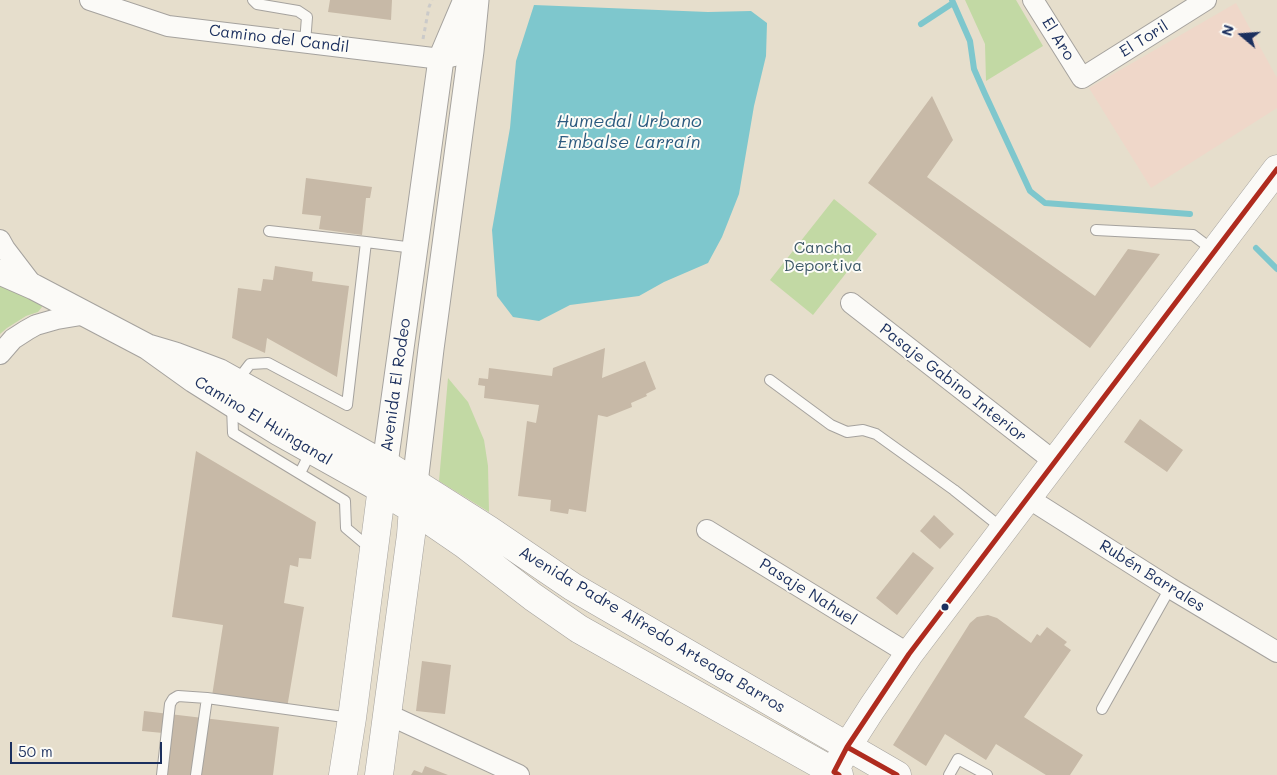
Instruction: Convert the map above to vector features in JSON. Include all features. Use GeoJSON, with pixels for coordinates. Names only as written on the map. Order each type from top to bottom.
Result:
{"type":"FeatureCollection","features":[{"type":"Feature","properties":{"kind":"main road"},"geometry":{"type":"LineString","coordinates":[[835,774],[847,747],[910,654],[1277,169]]}},
{"type":"Feature","properties":{"kind":"main road","name":"Avenida Padre Alfredo Arteaga Barros"},"geometry":{"type":"LineString","coordinates":[[383,477],[415,482],[573,587],[897,775]]}},
{"type":"Feature","properties":{"kind":"main road","name":"Avenida Padre Alfredo Arteaga Barros"},"geometry":{"type":"LineString","coordinates":[[383,477],[413,509],[464,544],[533,597],[579,629],[835,774]]}},
{"type":"Feature","properties":{"kind":"main road","name":"Avenida El Rodeo"},"geometry":{"type":"LineString","coordinates":[[343,775],[383,477]]}},
{"type":"Feature","properties":{"kind":"main road","name":"Avenida El Rodeo"},"geometry":{"type":"LineString","coordinates":[[379,775],[415,482]]}},
{"type":"Feature","properties":{"kind":"street","name":"Camino del Candil"},"geometry":{"type":"LineString","coordinates":[[90,0],[168,26],[430,58],[471,51]]}},
{"type":"Feature","properties":{"kind":"street","name":"Avenida El Rodeo"},"geometry":{"type":"LineString","coordinates":[[383,477],[415,248],[430,58],[466,0]]}},
{"type":"Feature","properties":{"kind":"street","name":"Avenida El Rodeo"},"geometry":{"type":"LineString","coordinates":[[415,482],[476,0]]}},
{"type":"Feature","properties":{"kind":"street","name":"El Aro"},"geometry":{"type":"LineString","coordinates":[[1033,0],[1082,78]]}},
{"type":"Feature","properties":{"kind":"street","name":"El Toril"},"geometry":{"type":"LineString","coordinates":[[1082,78],[1206,0]]}},
{"type":"Feature","properties":{"kind":"street"},"geometry":{"type":"LineString","coordinates":[[0,240],[34,287]]}},
{"type":"Feature","properties":{"kind":"street","name":"Camino El Huinganal"},"geometry":{"type":"LineString","coordinates":[[0,272],[34,287],[148,347],[202,364],[279,433],[312,451],[383,477]]}},
{"type":"Feature","properties":{"kind":"street","name":"Pasaje Gabino Interior"},"geometry":{"type":"LineString","coordinates":[[851,303],[1055,462]]}},
{"type":"Feature","properties":{"kind":"street"},"geometry":{"type":"LineString","coordinates":[[4,346],[26,330],[46,322],[87,314]]}},
{"type":"Feature","properties":{"kind":"street","name":"Camino El Huinganal"},"geometry":{"type":"LineString","coordinates":[[234,392],[383,477]]}},
{"type":"Feature","properties":{"kind":"street","name":"Rubén Barrales"},"geometry":{"type":"LineString","coordinates":[[1028,498],[1170,588],[1277,652]]}},
{"type":"Feature","properties":{"kind":"street","name":"Pasaje Nahuel"},"geometry":{"type":"LineString","coordinates":[[707,530],[910,654]]}},
{"type":"Feature","properties":{"kind":"street"},"geometry":{"type":"LineString","coordinates":[[387,714],[520,775]]}},
{"type":"Feature","properties":{"kind":"lane"},"geometry":{"type":"LineString","coordinates":[[253,0],[256,4],[298,11],[307,16],[305,43]]}},
{"type":"Feature","properties":{"kind":"lane"},"geometry":{"type":"LineString","coordinates":[[1096,230],[1193,235],[1215,251]]}},
{"type":"Feature","properties":{"kind":"lane"},"geometry":{"type":"LineString","coordinates":[[269,231],[415,248]]}},
{"type":"Feature","properties":{"kind":"lane"},"geometry":{"type":"LineString","coordinates":[[366,242],[347,405],[268,363],[250,364],[234,392],[233,433],[345,501],[346,528],[374,551]]}},
{"type":"Feature","properties":{"kind":"lane"},"geometry":{"type":"LineString","coordinates":[[770,380],[831,425],[847,432],[863,430],[876,434],[954,490],[1004,529]]}},
{"type":"Feature","properties":{"kind":"lane"},"geometry":{"type":"LineString","coordinates":[[300,474],[312,451]]}},
{"type":"Feature","properties":{"kind":"lane"},"geometry":{"type":"LineString","coordinates":[[1102,709],[1170,588]]}},
{"type":"Feature","properties":{"kind":"lane"},"geometry":{"type":"LineString","coordinates":[[162,775],[170,704],[178,696],[207,698],[352,718]]}},
{"type":"Feature","properties":{"kind":"lane"},"geometry":{"type":"LineString","coordinates":[[196,775],[207,698]]}},
{"type":"Feature","properties":{"kind":"lane"},"geometry":{"type":"LineString","coordinates":[[949,775],[958,759],[987,775]]}},
{"type":"Feature","properties":{"kind":"path"},"geometry":{"type":"LineString","coordinates":[[430,58],[429,7],[432,0]]}},
{"type":"Feature","properties":{"kind":"shaded area"},"geometry":{"type":"Polygon","coordinates":[[[1236,3],[1277,78],[1277,108],[1151,188],[1089,88],[1236,3]]]}},
{"type":"Feature","properties":{"kind":"green space"},"geometry":{"type":"Polygon","coordinates":[[[965,0],[1016,0],[1043,46],[986,81],[985,44],[965,0]]]}},
{"type":"Feature","properties":{"kind":"green space","name":"Cancha Deportiva"},"geometry":{"type":"Polygon","coordinates":[[[834,199],[877,234],[813,315],[770,280],[834,199]]]}},
{"type":"Feature","properties":{"kind":"green space"},"geometry":{"type":"Polygon","coordinates":[[[0,284],[41,304],[42,307],[38,312],[26,316],[0,334],[0,284]]]}},
{"type":"Feature","properties":{"kind":"green space"},"geometry":{"type":"Polygon","coordinates":[[[448,378],[468,402],[484,440],[488,466],[489,512],[439,481],[448,378]]]}},
{"type":"Feature","properties":{"kind":"water","name":"Humedal Urbano Embalse Larraín"},"geometry":{"type":"Polygon","coordinates":[[[534,5],[708,12],[751,11],[767,23],[766,56],[754,106],[739,194],[722,237],[708,263],[664,282],[639,296],[570,305],[539,321],[513,317],[497,296],[492,230],[510,128],[516,61],[534,5]]]}},
{"type":"Feature","properties":{"kind":"building"},"geometry":{"type":"Polygon","coordinates":[[[330,0],[392,0],[391,20],[328,12],[330,0]]]}},
{"type":"Feature","properties":{"kind":"building"},"geometry":{"type":"Polygon","coordinates":[[[932,96],[953,140],[927,177],[1095,296],[1128,249],[1160,254],[1090,348],[868,183],[932,96]]]}},
{"type":"Feature","properties":{"kind":"building"},"geometry":{"type":"Polygon","coordinates":[[[306,178],[372,187],[370,198],[366,198],[362,235],[319,229],[321,216],[302,214],[306,178]]]}},
{"type":"Feature","properties":{"kind":"building"},"geometry":{"type":"Polygon","coordinates":[[[275,266],[313,272],[312,281],[349,286],[337,377],[267,338],[265,353],[232,338],[238,288],[261,291],[263,279],[273,280],[275,266]]]}},
{"type":"Feature","properties":{"kind":"building"},"geometry":{"type":"Polygon","coordinates":[[[605,348],[602,378],[645,361],[656,389],[646,394],[647,396],[631,403],[632,407],[607,417],[598,415],[586,512],[569,509],[568,514],[550,511],[551,500],[518,496],[527,421],[536,423],[539,405],[484,398],[485,386],[478,385],[479,378],[488,379],[489,368],[552,376],[553,368],[605,348]]]}},
{"type":"Feature","properties":{"kind":"building"},"geometry":{"type":"Polygon","coordinates":[[[1140,419],[1183,450],[1167,472],[1124,442],[1140,419]]]}},
{"type":"Feature","properties":{"kind":"building"},"geometry":{"type":"Polygon","coordinates":[[[196,451],[316,522],[311,559],[299,558],[298,567],[290,565],[284,603],[304,607],[287,708],[212,696],[223,625],[172,617],[196,451]]]}},
{"type":"Feature","properties":{"kind":"building"},"geometry":{"type":"Polygon","coordinates":[[[934,515],[954,534],[940,549],[920,531],[934,515]]]}},
{"type":"Feature","properties":{"kind":"building"},"geometry":{"type":"Polygon","coordinates":[[[913,552],[934,568],[897,615],[876,598],[913,552]]]}},
{"type":"Feature","properties":{"kind":"building"},"geometry":{"type":"Polygon","coordinates":[[[988,615],[997,618],[1031,643],[1037,634],[1040,636],[1047,627],[1067,642],[1064,645],[1071,650],[1024,717],[1083,755],[1070,775],[1046,775],[996,744],[986,760],[945,734],[926,766],[893,745],[970,623],[977,617],[988,615]]]}},
{"type":"Feature","properties":{"kind":"building"},"geometry":{"type":"Polygon","coordinates":[[[422,661],[451,665],[445,714],[416,711],[422,661]]]}},
{"type":"Feature","properties":{"kind":"building"},"geometry":{"type":"Polygon","coordinates":[[[144,711],[279,727],[273,775],[158,775],[163,733],[142,731],[144,711]]]}},
{"type":"Feature","properties":{"kind":"building"},"geometry":{"type":"Polygon","coordinates":[[[425,766],[448,775],[411,775],[414,770],[422,773],[425,766]]]}},
{"type":"Feature","properties":{"kind":"waterway"},"geometry":{"type":"LineString","coordinates":[[952,0],[970,41],[974,69],[1030,191],[1045,203],[1190,214]]}},
{"type":"Feature","properties":{"kind":"waterway"},"geometry":{"type":"LineString","coordinates":[[921,24],[953,3]]}},
{"type":"Feature","properties":{"kind":"waterway"},"geometry":{"type":"LineString","coordinates":[[1256,248],[1277,269]]}},
{"type":"Feature","properties":{"kind":"transit line"},"geometry":{"type":"LineString","coordinates":[[839,775],[834,772],[847,747],[909,654],[1277,169]]}},
{"type":"Feature","properties":{"kind":"transit line"},"geometry":{"type":"LineString","coordinates":[[847,747],[897,775]]}}]}
